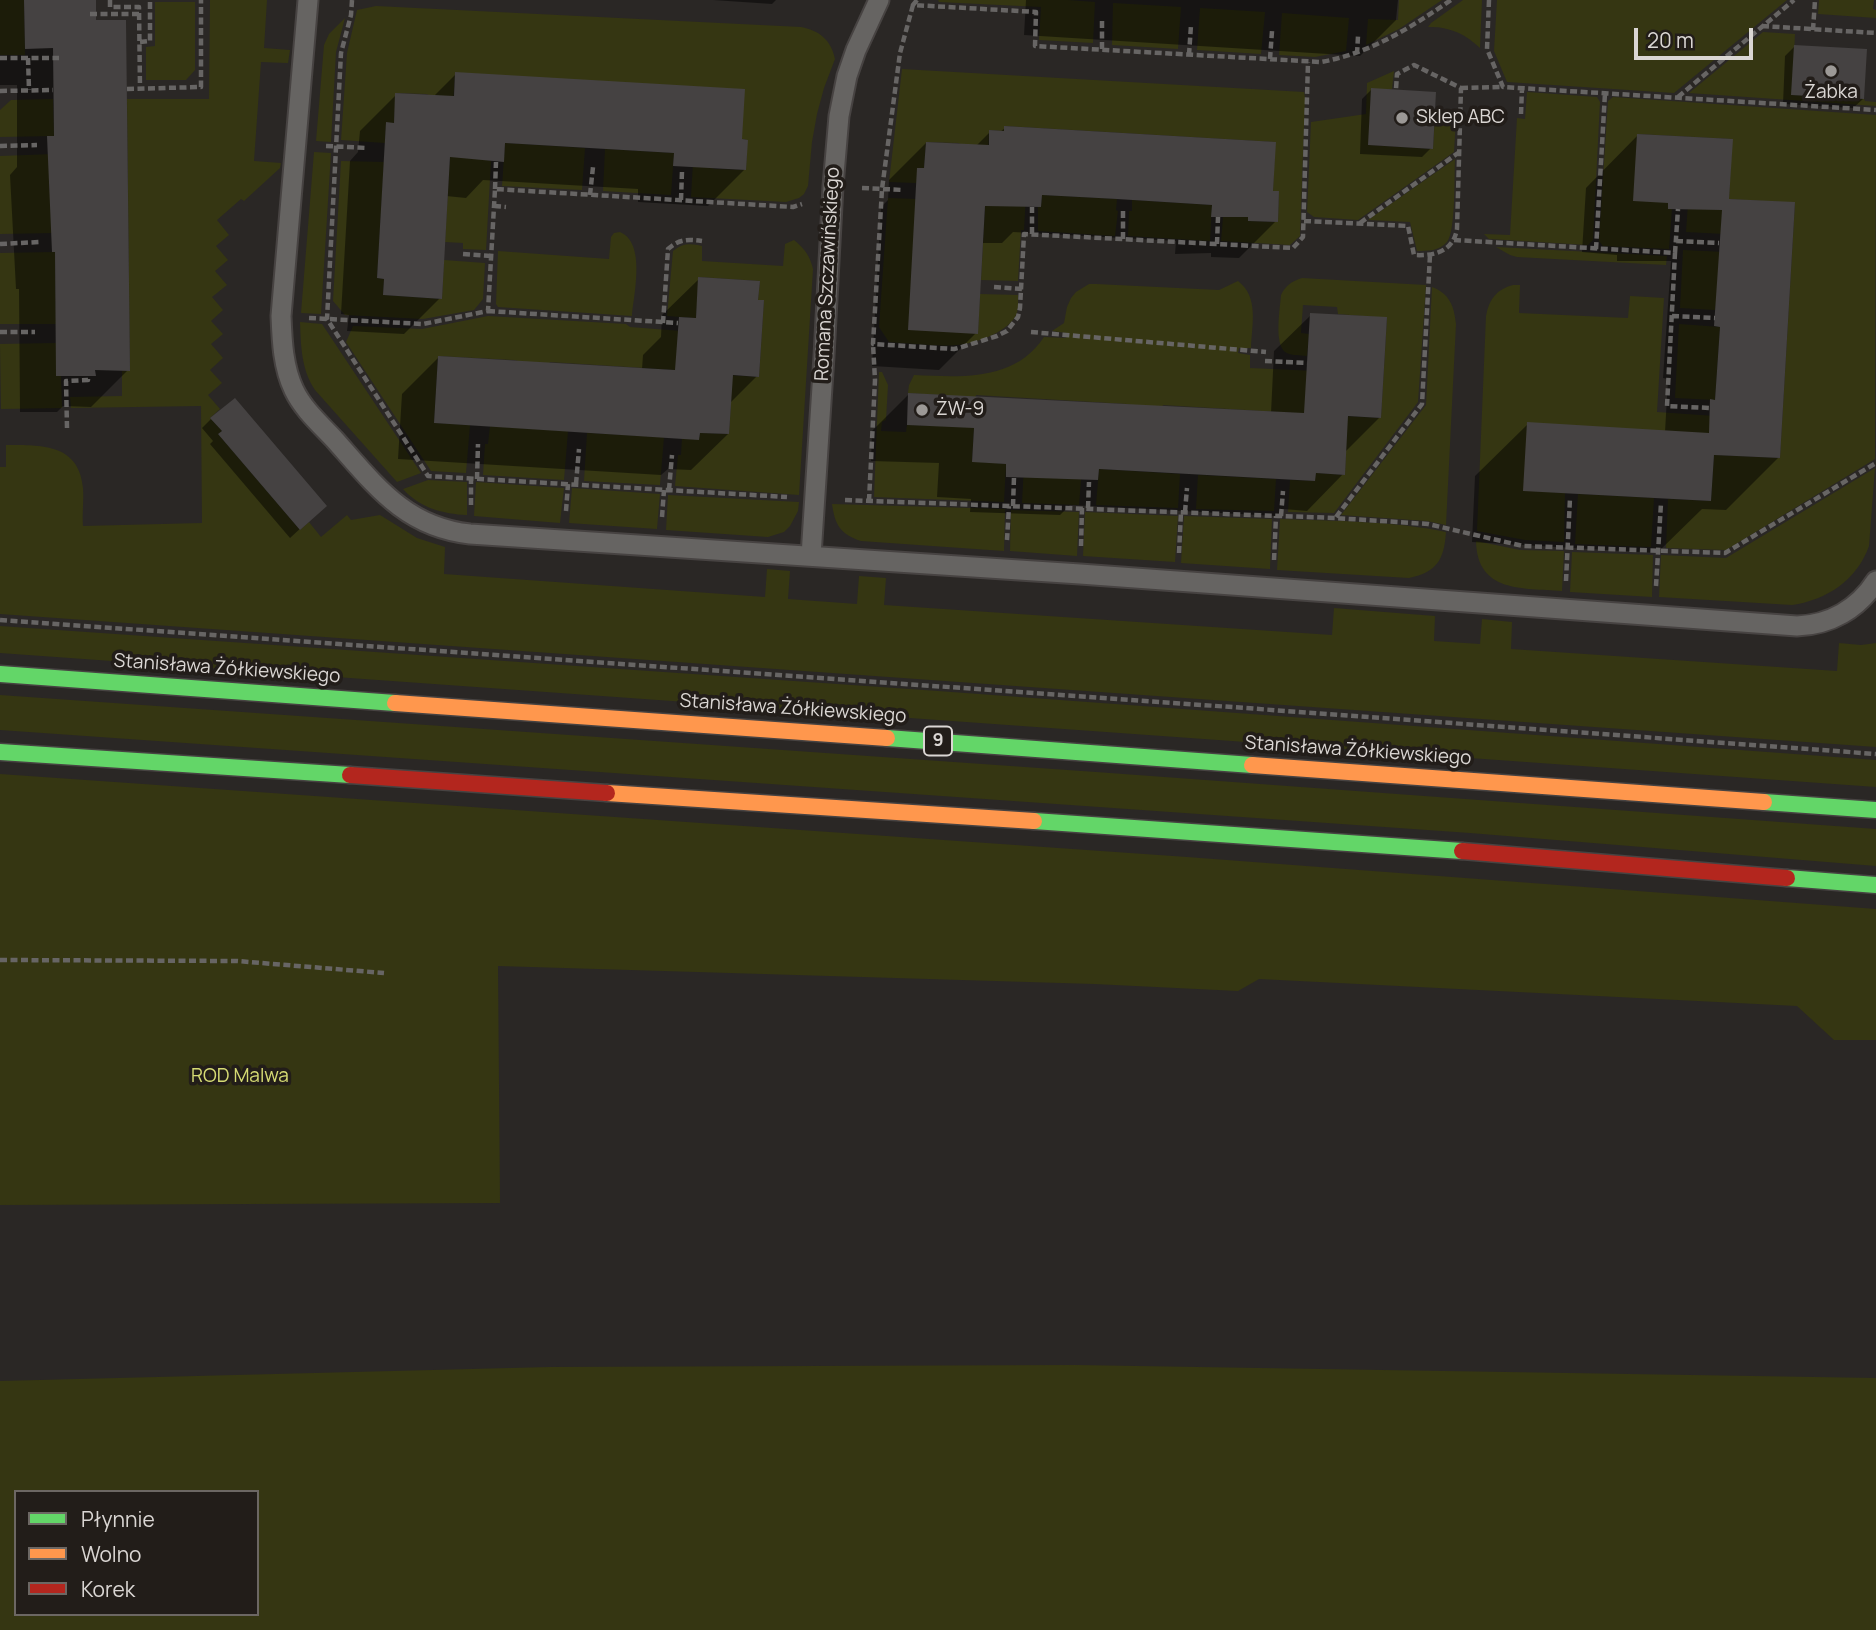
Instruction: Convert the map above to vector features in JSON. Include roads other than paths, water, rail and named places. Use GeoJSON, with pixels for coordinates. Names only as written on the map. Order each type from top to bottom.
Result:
{"type":"FeatureCollection","features":[{"type":"Feature","properties":{"kind":"main road","name":"Stanisława Żółkiewskiego"},"geometry":{"type":"LineString","coordinates":[[0,674],[1876,810]]}},
{"type":"Feature","properties":{"kind":"main road"},"geometry":{"type":"LineString","coordinates":[[0,752],[1331,841],[1876,885]]}},
{"type":"Feature","properties":{"kind":"lane"},"geometry":{"type":"LineString","coordinates":[[308,0],[281,316],[284,354],[297,396],[381,492],[412,516],[433,526],[470,534],[1797,626],[1822,623],[1846,612],[1865,597],[1875,583]]}},
{"type":"Feature","properties":{"kind":"lane","name":"Romana Szczawińskiego"},"geometry":{"type":"LineString","coordinates":[[811,556],[839,116],[856,50],[879,0]]}},
{"type":"Feature","properties":{"kind":"place","name":"Żabka"},"geometry":{"type":"Point","coordinates":[1831,71]}},
{"type":"Feature","properties":{"kind":"place","name":"Sklep ABC"},"geometry":{"type":"Point","coordinates":[1402,118]}},
{"type":"Feature","properties":{"kind":"place","name":"ŻW-9"},"geometry":{"type":"Point","coordinates":[922,410]}},
{"type":"Feature","properties":{"kind":"park label","name":"ROD Malwa"},"geometry":{"type":"Point","coordinates":[240,1077]}}]}
